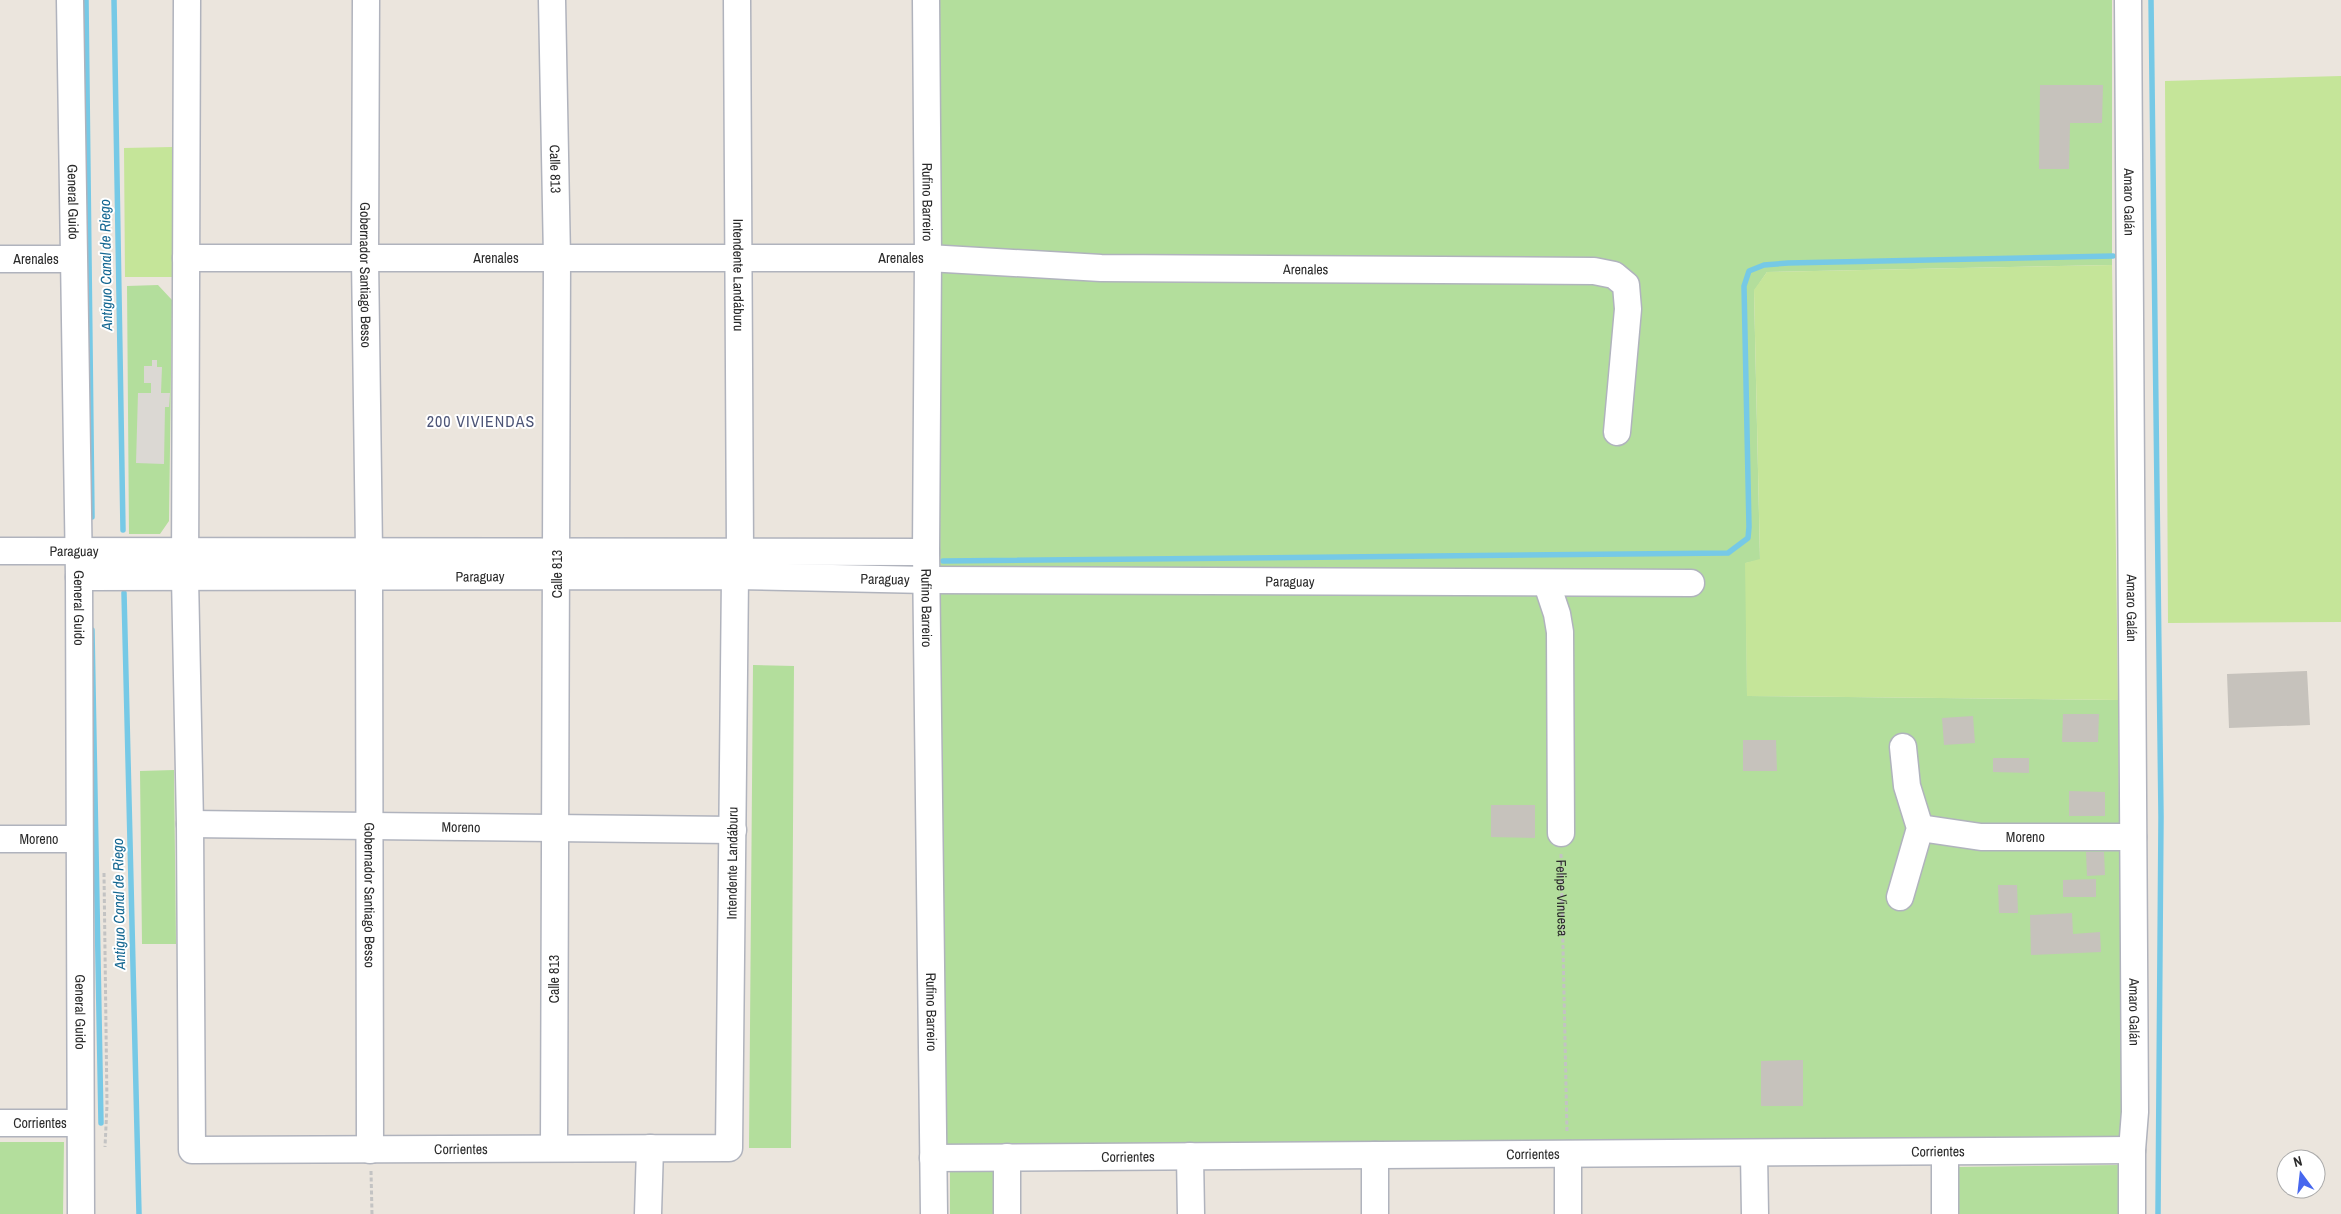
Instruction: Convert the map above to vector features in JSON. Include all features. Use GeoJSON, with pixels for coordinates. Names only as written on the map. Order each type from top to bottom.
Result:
{"type":"FeatureCollection","features":[{"type":"Feature","properties":{"kind":"street","name":"General Guido"},"geometry":{"type":"LineString","coordinates":[[70,0],[79,550],[81,1214]]}},
{"type":"Feature","properties":{"kind":"street"},"geometry":{"type":"LineString","coordinates":[[187,0],[185,577],[190,824]]}},
{"type":"Feature","properties":{"kind":"street","name":"Gobernador Santiago Besso"},"geometry":{"type":"LineString","coordinates":[[366,0],[365,258],[369,550]]}},
{"type":"Feature","properties":{"kind":"street","name":"Calle 813"},"geometry":{"type":"LineString","coordinates":[[552,0],[556,258],[557,551],[554,829],[554,1148]]}},
{"type":"Feature","properties":{"kind":"street","name":"Intendente Landáburu"},"geometry":{"type":"LineString","coordinates":[[737,0],[740,551]]}},
{"type":"Feature","properties":{"kind":"street","name":"Rufino Barreiro"},"geometry":{"type":"LineString","coordinates":[[926,0],[928,258],[926,552],[934,1214]]}},
{"type":"Feature","properties":{"kind":"street","name":"Amaro Galán"},"geometry":{"type":"LineString","coordinates":[[2128,0],[2135,1112],[2132,1150],[2132,1214]]}},
{"type":"Feature","properties":{"kind":"street","name":"Arenales"},"geometry":{"type":"LineString","coordinates":[[186,258],[928,258],[1101,268],[1594,272],[1614,275],[1626,285],[1628,310],[1617,432]]}},
{"type":"Feature","properties":{"kind":"street","name":"Arenales"},"geometry":{"type":"LineString","coordinates":[[0,259],[73,259]]}},
{"type":"Feature","properties":{"kind":"street","name":"Paraguay"},"geometry":{"type":"LineString","coordinates":[[0,551],[926,552]]}},
{"type":"Feature","properties":{"kind":"street","name":"Gobernador Santiago Besso"},"geometry":{"type":"LineString","coordinates":[[369,576],[370,1150]]}},
{"type":"Feature","properties":{"kind":"street","name":"Intendente Landáburu"},"geometry":{"type":"LineString","coordinates":[[729,1148],[735,576]]}},
{"type":"Feature","properties":{"kind":"street","name":"Paraguay"},"geometry":{"type":"LineString","coordinates":[[79,577],[735,576],[927,580],[1691,584]]}},
{"type":"Feature","properties":{"kind":"street"},"geometry":{"type":"LineString","coordinates":[[1547,584],[1557,614],[1560,632],[1561,833]]}},
{"type":"Feature","properties":{"kind":"street"},"geometry":{"type":"LineString","coordinates":[[1900,898],[1920,828],[1907,786],[1903,746]]}},
{"type":"Feature","properties":{"kind":"street","name":"Moreno"},"geometry":{"type":"LineString","coordinates":[[190,824],[733,830]]}},
{"type":"Feature","properties":{"kind":"street","name":"Corrientes"},"geometry":{"type":"LineString","coordinates":[[190,824],[192,1150],[729,1148]]}},
{"type":"Feature","properties":{"kind":"street","name":"Moreno"},"geometry":{"type":"LineString","coordinates":[[1920,828],[1981,837],[2133,837]]}},
{"type":"Feature","properties":{"kind":"street","name":"Moreno"},"geometry":{"type":"LineString","coordinates":[[0,839],[79,839]]}},
{"type":"Feature","properties":{"kind":"street","name":"Corrientes"},"geometry":{"type":"LineString","coordinates":[[0,1123],[80,1123]]}},
{"type":"Feature","properties":{"kind":"street"},"geometry":{"type":"LineString","coordinates":[[648,1214],[650,1148]]}},
{"type":"Feature","properties":{"kind":"street","name":"Corrientes"},"geometry":{"type":"LineString","coordinates":[[934,1158],[2132,1150]]}},
{"type":"Feature","properties":{"kind":"street"},"geometry":{"type":"LineString","coordinates":[[1945,1152],[1945,1214]]}},
{"type":"Feature","properties":{"kind":"street"},"geometry":{"type":"LineString","coordinates":[[1754,1153],[1755,1214]]}},
{"type":"Feature","properties":{"kind":"street"},"geometry":{"type":"LineString","coordinates":[[1568,1154],[1568,1214]]}},
{"type":"Feature","properties":{"kind":"street"},"geometry":{"type":"LineString","coordinates":[[1375,1155],[1375,1214]]}},
{"type":"Feature","properties":{"kind":"street"},"geometry":{"type":"LineString","coordinates":[[1190,1156],[1191,1214]]}},
{"type":"Feature","properties":{"kind":"street"},"geometry":{"type":"LineString","coordinates":[[1006,1157],[1007,1214]]}},
{"type":"Feature","properties":{"kind":"path","name":"Felipe Vinuesa"},"geometry":{"type":"LineString","coordinates":[[1561,833],[1568,1154]]}},
{"type":"Feature","properties":{"kind":"path"},"geometry":{"type":"LineString","coordinates":[[370,1150],[372,1214]]}},
{"type":"Feature","properties":{"kind":"green space"},"geometry":{"type":"Polygon","coordinates":[[[938,0],[2112,0],[2112,265],[1767,272],[1754,291],[1760,560],[1746,563],[1747,696],[2118,700],[2122,1141],[943,1145],[937,580],[938,0]]]}},
{"type":"Feature","properties":{"kind":"green space"},"geometry":{"type":"Polygon","coordinates":[[[2341,76],[2341,622],[2168,623],[2165,81],[2341,76]]]}},
{"type":"Feature","properties":{"kind":"green space"},"geometry":{"type":"Polygon","coordinates":[[[172,147],[173,277],[125,277],[124,148],[172,147]]]}},
{"type":"Feature","properties":{"kind":"green space"},"geometry":{"type":"Polygon","coordinates":[[[2112,265],[2118,700],[1747,696],[1745,563],[1760,559],[1754,290],[1767,272],[2112,265]]]}},
{"type":"Feature","properties":{"kind":"green space"},"geometry":{"type":"Polygon","coordinates":[[[158,285],[172,300],[169,521],[160,534],[129,534],[127,286],[158,285]]]}},
{"type":"Feature","properties":{"kind":"green space"},"geometry":{"type":"Polygon","coordinates":[[[753,665],[794,666],[791,1148],[749,1148],[753,665]]]}},
{"type":"Feature","properties":{"kind":"green space"},"geometry":{"type":"Polygon","coordinates":[[[174,770],[176,944],[142,944],[140,771],[174,770]]]}},
{"type":"Feature","properties":{"kind":"green space"},"geometry":{"type":"Polygon","coordinates":[[[0,1142],[64,1142],[63,1214],[0,1214],[0,1142]]]}},
{"type":"Feature","properties":{"kind":"green space"},"geometry":{"type":"Polygon","coordinates":[[[2120,1165],[2120,1214],[1956,1214],[1955,1167],[2120,1165]]]}},
{"type":"Feature","properties":{"kind":"green space"},"geometry":{"type":"Polygon","coordinates":[[[950,1167],[995,1167],[995,1214],[950,1214],[950,1167]]]}},
{"type":"Feature","properties":{"kind":"shaded area"},"geometry":{"type":"Polygon","coordinates":[[[152,360],[157,360],[157,367],[162,367],[161,393],[170,393],[169,407],[165,407],[164,464],[136,463],[138,393],[151,393],[151,383],[144,383],[144,366],[152,366],[152,360]]]}},
{"type":"Feature","properties":{"kind":"building"},"geometry":{"type":"Polygon","coordinates":[[[2040,85],[2103,85],[2102,123],[2070,123],[2069,169],[2039,169],[2040,85]]]}},
{"type":"Feature","properties":{"kind":"building"},"geometry":{"type":"Polygon","coordinates":[[[2307,671],[2310,725],[2229,728],[2227,674],[2307,671]]]}},
{"type":"Feature","properties":{"kind":"building"},"geometry":{"type":"Polygon","coordinates":[[[2063,714],[2099,714],[2098,742],[2062,742],[2063,714]]]}},
{"type":"Feature","properties":{"kind":"building"},"geometry":{"type":"Polygon","coordinates":[[[1973,716],[1975,743],[1944,745],[1942,718],[1973,716]]]}},
{"type":"Feature","properties":{"kind":"building"},"geometry":{"type":"Polygon","coordinates":[[[1743,740],[1776,740],[1777,771],[1743,771],[1743,740]]]}},
{"type":"Feature","properties":{"kind":"building"},"geometry":{"type":"Polygon","coordinates":[[[1993,758],[2029,758],[2029,773],[1993,772],[1993,758]]]}},
{"type":"Feature","properties":{"kind":"building"},"geometry":{"type":"Polygon","coordinates":[[[2069,791],[2105,792],[2105,816],[2069,816],[2069,791]]]}},
{"type":"Feature","properties":{"kind":"building"},"geometry":{"type":"Polygon","coordinates":[[[1491,805],[1535,805],[1535,838],[1491,837],[1491,805]]]}},
{"type":"Feature","properties":{"kind":"building"},"geometry":{"type":"Polygon","coordinates":[[[2086,852],[2104,852],[2105,875],[2087,876],[2086,852]]]}},
{"type":"Feature","properties":{"kind":"building"},"geometry":{"type":"Polygon","coordinates":[[[2096,879],[2096,897],[2063,897],[2063,880],[2096,879]]]}},
{"type":"Feature","properties":{"kind":"building"},"geometry":{"type":"Polygon","coordinates":[[[1998,885],[2017,885],[2018,913],[1999,913],[1998,885]]]}},
{"type":"Feature","properties":{"kind":"building"},"geometry":{"type":"Polygon","coordinates":[[[2072,913],[2073,934],[2100,932],[2101,952],[2031,955],[2030,915],[2072,913]]]}},
{"type":"Feature","properties":{"kind":"building"},"geometry":{"type":"Polygon","coordinates":[[[1803,1060],[1803,1106],[1761,1106],[1761,1061],[1803,1060]]]}},
{"type":"Feature","properties":{"kind":"waterway"},"geometry":{"type":"LineString","coordinates":[[86,0],[92,517]]}},
{"type":"Feature","properties":{"kind":"waterway","name":"Antiguo Canal de Riego"},"geometry":{"type":"LineString","coordinates":[[114,0],[123,530]]}},
{"type":"Feature","properties":{"kind":"waterway"},"geometry":{"type":"LineString","coordinates":[[2151,0],[2161,817],[2158,1214]]}},
{"type":"Feature","properties":{"kind":"waterway"},"geometry":{"type":"LineString","coordinates":[[943,561],[1728,553],[1748,538],[1749,527],[1744,286],[1749,271],[1764,265],[1788,263],[2113,256]]}},
{"type":"Feature","properties":{"kind":"waterway","name":"Antiguo Canal de Riego"},"geometry":{"type":"LineString","coordinates":[[124,593],[139,1214]]}},
{"type":"Feature","properties":{"kind":"waterway"},"geometry":{"type":"LineString","coordinates":[[92,630],[101,1123]]}},
{"type":"Feature","properties":{"kind":"district","name":"200 VIVIENDAS"},"geometry":{"type":"Point","coordinates":[481,421]}}]}
